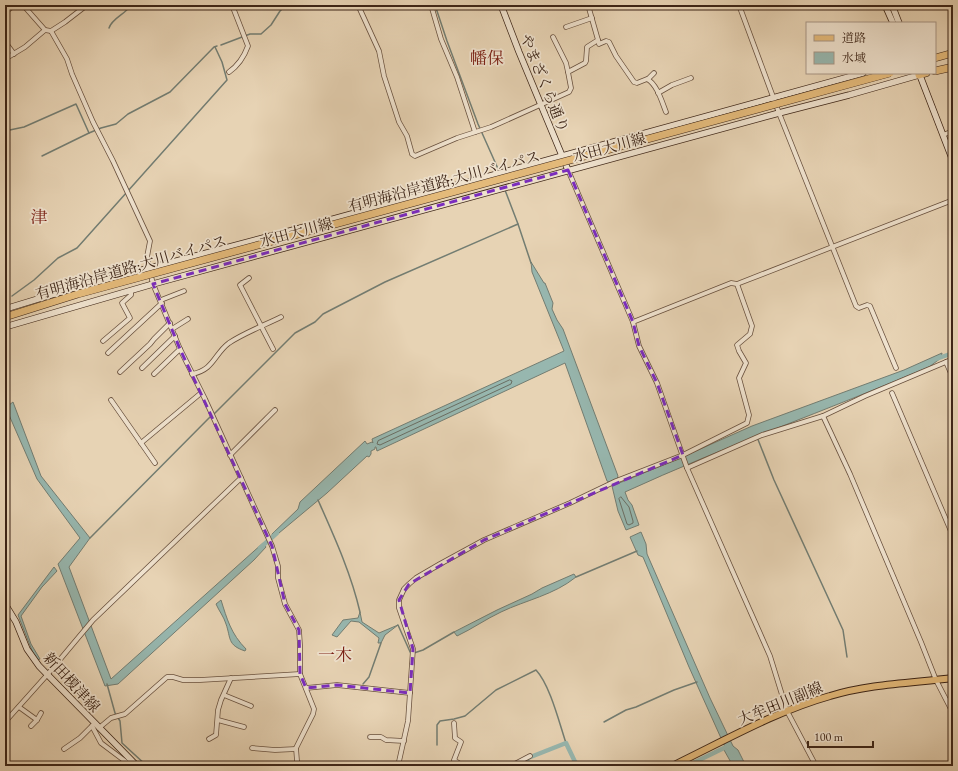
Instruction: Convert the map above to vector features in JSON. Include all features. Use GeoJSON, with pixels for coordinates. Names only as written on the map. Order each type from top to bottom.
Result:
{"type":"FeatureCollection","features":[{"type":"Feature","properties":{"kind":"highway"},"geometry":{"type":"LineString","coordinates":[[936,53],[953,49]]}},
{"type":"Feature","properties":{"kind":"highway"},"geometry":{"type":"LineString","coordinates":[[936,59],[953,53]]}},
{"type":"Feature","properties":{"kind":"highway"},"geometry":{"type":"LineString","coordinates":[[936,59],[953,56]]}},
{"type":"Feature","properties":{"kind":"highway"},"geometry":{"type":"LineString","coordinates":[[936,71],[953,67]]}},
{"type":"Feature","properties":{"kind":"highway","name":"有明海沿岸道路;大川バイパス"},"geometry":{"type":"LineString","coordinates":[[5,315],[114,281],[573,158],[877,74]]}},
{"type":"Feature","properties":{"kind":"highway","name":"有明海沿岸道路;大川バイパス"},"geometry":{"type":"LineString","coordinates":[[5,315],[886,74]]}},
{"type":"Feature","properties":{"kind":"main road","name":"やまざくら通り"},"geometry":{"type":"LineString","coordinates":[[501,5],[568,170]]}},
{"type":"Feature","properties":{"kind":"main road"},"geometry":{"type":"LineString","coordinates":[[885,5],[893,22]]}},
{"type":"Feature","properties":{"kind":"main road"},"geometry":{"type":"LineString","coordinates":[[892,5],[899,22]]}},
{"type":"Feature","properties":{"kind":"main road","name":"水田大川線"},"geometry":{"type":"LineString","coordinates":[[5,309],[74,288],[286,232],[859,74]]}},
{"type":"Feature","properties":{"kind":"main road","name":"水田大川線"},"geometry":{"type":"LineString","coordinates":[[5,327],[154,284],[568,170],[848,95],[917,74]]}},
{"type":"Feature","properties":{"kind":"main road"},"geometry":{"type":"LineString","coordinates":[[920,74],[953,161]]}},
{"type":"Feature","properties":{"kind":"main road","name":"新田榎津線"},"geometry":{"type":"LineString","coordinates":[[5,604],[16,622],[27,649],[39,666],[93,724],[99,728],[129,763],[137,766]]}},
{"type":"Feature","properties":{"kind":"main road","name":"大牟田川副線"},"geometry":{"type":"LineString","coordinates":[[672,766],[787,711],[832,695],[953,678]]}},
{"type":"Feature","properties":{"kind":"street"},"geometry":{"type":"LineString","coordinates":[[5,12],[15,5]]}},
{"type":"Feature","properties":{"kind":"street"},"geometry":{"type":"LineString","coordinates":[[24,5],[45,30],[51,31],[87,5]]}},
{"type":"Feature","properties":{"kind":"street"},"geometry":{"type":"LineString","coordinates":[[229,72],[244,57],[248,46],[232,5]]}},
{"type":"Feature","properties":{"kind":"street"},"geometry":{"type":"LineString","coordinates":[[358,5],[379,51],[384,76],[413,156],[457,138],[485,129],[541,105],[571,90],[566,63],[553,37]]}},
{"type":"Feature","properties":{"kind":"street"},"geometry":{"type":"LineString","coordinates":[[431,5],[441,39],[457,77],[475,132]]}},
{"type":"Feature","properties":{"kind":"street"},"geometry":{"type":"LineString","coordinates":[[588,5],[599,44],[606,41],[609,42],[616,56],[634,82],[648,79],[654,73]]}},
{"type":"Feature","properties":{"kind":"street"},"geometry":{"type":"LineString","coordinates":[[739,5],[779,113],[856,306],[859,308],[867,305],[870,306],[896,368]]}},
{"type":"Feature","properties":{"kind":"street"},"geometry":{"type":"LineString","coordinates":[[566,27],[592,18]]}},
{"type":"Feature","properties":{"kind":"street"},"geometry":{"type":"LineString","coordinates":[[5,59],[25,47],[45,30]]}},
{"type":"Feature","properties":{"kind":"street"},"geometry":{"type":"LineString","coordinates":[[51,31],[67,59],[72,74],[97,129],[150,241],[147,257],[149,268],[161,302],[180,349],[272,546],[278,566],[278,578],[285,604],[299,630],[300,674],[313,706],[313,714],[296,749],[298,766]]}},
{"type":"Feature","properties":{"kind":"street"},"geometry":{"type":"LineString","coordinates":[[568,72],[585,63],[587,47],[598,40]]}},
{"type":"Feature","properties":{"kind":"street"},"geometry":{"type":"LineString","coordinates":[[5,42],[14,54]]}},
{"type":"Feature","properties":{"kind":"street"},"geometry":{"type":"LineString","coordinates":[[658,93],[672,85],[691,78]]}},
{"type":"Feature","properties":{"kind":"street"},"geometry":{"type":"LineString","coordinates":[[648,79],[658,93],[666,112]]}},
{"type":"Feature","properties":{"kind":"street"},"geometry":{"type":"LineString","coordinates":[[943,135],[953,131]]}},
{"type":"Feature","properties":{"kind":"street"},"geometry":{"type":"LineString","coordinates":[[568,170],[633,322],[639,346],[657,383],[687,467],[770,656],[787,711],[816,766]]}},
{"type":"Feature","properties":{"kind":"street"},"geometry":{"type":"LineString","coordinates":[[633,322],[731,283],[738,284],[953,200]]}},
{"type":"Feature","properties":{"kind":"street"},"geometry":{"type":"LineString","coordinates":[[249,278],[240,286],[273,349]]}},
{"type":"Feature","properties":{"kind":"street"},"geometry":{"type":"LineString","coordinates":[[398,766],[408,721],[413,653],[399,608],[399,600],[404,589],[435,567],[484,540],[616,481],[683,456],[727,432],[746,424],[749,420],[749,415],[739,378],[745,368],[746,363],[737,344],[750,334],[752,326],[738,284]]}},
{"type":"Feature","properties":{"kind":"street"},"geometry":{"type":"LineString","coordinates":[[103,341],[130,318],[122,303],[131,296],[131,291]]}},
{"type":"Feature","properties":{"kind":"street"},"geometry":{"type":"LineString","coordinates":[[108,353],[161,302],[184,291]]}},
{"type":"Feature","properties":{"kind":"street"},"geometry":{"type":"LineString","coordinates":[[192,374],[200,373],[210,365],[228,344],[281,317]]}},
{"type":"Feature","properties":{"kind":"street"},"geometry":{"type":"LineString","coordinates":[[172,329],[188,319]]}},
{"type":"Feature","properties":{"kind":"street"},"geometry":{"type":"LineString","coordinates":[[120,372],[170,323]]}},
{"type":"Feature","properties":{"kind":"street"},"geometry":{"type":"LineString","coordinates":[[142,368],[175,336]]}},
{"type":"Feature","properties":{"kind":"street"},"geometry":{"type":"LineString","coordinates":[[154,374],[180,349]]}},
{"type":"Feature","properties":{"kind":"street"},"geometry":{"type":"LineString","coordinates":[[687,467],[762,435],[822,416],[953,359]]}},
{"type":"Feature","properties":{"kind":"street"},"geometry":{"type":"LineString","coordinates":[[946,362],[953,378]]}},
{"type":"Feature","properties":{"kind":"street"},"geometry":{"type":"LineString","coordinates":[[141,443],[201,393]]}},
{"type":"Feature","properties":{"kind":"street"},"geometry":{"type":"LineString","coordinates":[[892,393],[953,536]]}},
{"type":"Feature","properties":{"kind":"street"},"geometry":{"type":"LineString","coordinates":[[110,400],[155,463]]}},
{"type":"Feature","properties":{"kind":"street"},"geometry":{"type":"LineString","coordinates":[[230,455],[275,410]]}},
{"type":"Feature","properties":{"kind":"street"},"geometry":{"type":"LineString","coordinates":[[822,416],[850,474],[936,680],[953,712]]}},
{"type":"Feature","properties":{"kind":"street"},"geometry":{"type":"LineString","coordinates":[[5,722],[91,622],[241,478]]}},
{"type":"Feature","properties":{"kind":"street"},"geometry":{"type":"LineString","coordinates":[[99,728],[108,720],[125,714],[167,677],[188,680],[300,674]]}},
{"type":"Feature","properties":{"kind":"street"},"geometry":{"type":"LineString","coordinates":[[209,739],[216,735],[218,710],[231,678]]}},
{"type":"Feature","properties":{"kind":"street"},"geometry":{"type":"LineString","coordinates":[[306,688],[337,685],[410,693]]}},
{"type":"Feature","properties":{"kind":"street"},"geometry":{"type":"LineString","coordinates":[[224,695],[251,706]]}},
{"type":"Feature","properties":{"kind":"street"},"geometry":{"type":"LineString","coordinates":[[19,707],[37,720]]}},
{"type":"Feature","properties":{"kind":"street"},"geometry":{"type":"LineString","coordinates":[[31,726],[41,713]]}},
{"type":"Feature","properties":{"kind":"street"},"geometry":{"type":"LineString","coordinates":[[218,720],[244,726]]}},
{"type":"Feature","properties":{"kind":"street"},"geometry":{"type":"LineString","coordinates":[[454,723],[455,738],[461,742],[454,760],[463,766]]}},
{"type":"Feature","properties":{"kind":"street"},"geometry":{"type":"LineString","coordinates":[[64,749],[80,738],[93,724],[101,743],[129,763]]}},
{"type":"Feature","properties":{"kind":"street"},"geometry":{"type":"LineString","coordinates":[[370,737],[381,737],[386,740],[404,741]]}},
{"type":"Feature","properties":{"kind":"street"},"geometry":{"type":"LineString","coordinates":[[252,748],[275,750],[296,749]]}},
{"type":"Feature","properties":{"kind":"street"},"geometry":{"type":"LineString","coordinates":[[511,766],[530,756]]}},
{"type":"Feature","properties":{"kind":"highlighted area"},"geometry":{"type":"Polygon","coordinates":[[[568,170],[633,322],[639,346],[657,383],[683,455],[484,540],[409,584],[399,600],[413,649],[410,693],[337,685],[306,688],[300,674],[299,630],[285,604],[272,546],[180,349],[153,284],[568,170]]]}},
{"type":"Feature","properties":{"kind":"water"},"geometry":{"type":"Polygon","coordinates":[[[531,262],[545,283],[553,303],[552,309],[563,329],[618,476],[617,479],[609,482],[607,481],[565,363],[377,451],[375,447],[375,449],[371,451],[369,457],[367,456],[327,493],[273,538],[272,534],[298,509],[300,502],[365,441],[367,444],[373,443],[372,439],[564,351],[532,272],[531,262]]]}},
{"type":"Feature","properties":{"kind":"water"},"geometry":{"type":"Polygon","coordinates":[[[942,353],[941,358],[929,367],[700,459],[625,492],[632,505],[639,525],[626,530],[618,511],[612,486],[752,426],[904,370],[942,353]]]}},
{"type":"Feature","properties":{"kind":"water"},"geometry":{"type":"Polygon","coordinates":[[[13,402],[41,476],[90,538],[69,567],[111,679],[263,543],[266,547],[254,560],[118,684],[105,686],[58,564],[80,538],[37,479],[9,415],[5,417],[5,408],[13,402]]]}},
{"type":"Feature","properties":{"kind":"water"},"geometry":{"type":"Polygon","coordinates":[[[641,532],[646,544],[647,554],[710,698],[733,746],[738,750],[746,766],[733,766],[724,750],[725,747],[689,667],[643,557],[638,555],[630,537],[641,532]]]}},
{"type":"Feature","properties":{"kind":"water"},"geometry":{"type":"Polygon","coordinates":[[[54,567],[57,571],[42,587],[21,616],[31,644],[40,659],[38,660],[33,653],[18,615],[54,567]]]}},
{"type":"Feature","properties":{"kind":"water"},"geometry":{"type":"Polygon","coordinates":[[[574,574],[576,577],[549,593],[501,612],[457,636],[454,632],[542,588],[574,574]]]}},
{"type":"Feature","properties":{"kind":"water"},"geometry":{"type":"Polygon","coordinates":[[[221,600],[230,626],[246,649],[245,651],[232,644],[225,621],[216,604],[221,600]]]}},
{"type":"Feature","properties":{"kind":"water"},"geometry":{"type":"Polygon","coordinates":[[[360,612],[362,622],[379,633],[398,625],[385,635],[381,643],[378,643],[379,638],[359,622],[351,621],[337,637],[332,635],[343,620],[358,618],[360,612]]]}},
{"type":"Feature","properties":{"kind":"waterway"},"geometry":{"type":"LineString","coordinates":[[109,28],[113,21],[131,5]]}},
{"type":"Feature","properties":{"kind":"waterway"},"geometry":{"type":"LineString","coordinates":[[221,45],[250,34],[261,34],[271,25],[280,11],[287,5]]}},
{"type":"Feature","properties":{"kind":"waterway"},"geometry":{"type":"LineString","coordinates":[[435,5],[478,124],[499,171]]}},
{"type":"Feature","properties":{"kind":"waterway"},"geometry":{"type":"LineString","coordinates":[[42,156],[89,133],[116,124],[128,114],[170,92],[214,47],[217,46]]}},
{"type":"Feature","properties":{"kind":"waterway"},"geometry":{"type":"LineString","coordinates":[[12,296],[34,280],[58,258],[77,248],[227,80],[222,62],[215,47]]}},
{"type":"Feature","properties":{"kind":"waterway"},"geometry":{"type":"LineString","coordinates":[[5,131],[24,127],[76,104],[89,133]]}},
{"type":"Feature","properties":{"kind":"waterway"},"geometry":{"type":"LineString","coordinates":[[505,190],[518,224]]}},
{"type":"Feature","properties":{"kind":"waterway"},"geometry":{"type":"LineString","coordinates":[[214,414],[295,333],[315,322],[323,314],[385,282],[518,224],[531,263]]}},
{"type":"Feature","properties":{"kind":"waterway"},"geometry":{"type":"LineString","coordinates":[[936,359],[953,353]]}},
{"type":"Feature","properties":{"kind":"waterway"},"geometry":{"type":"LineString","coordinates":[[90,538],[211,416]]}},
{"type":"Feature","properties":{"kind":"waterway"},"geometry":{"type":"LineString","coordinates":[[757,437],[774,480],[843,630],[847,657]]}},
{"type":"Feature","properties":{"kind":"waterway"},"geometry":{"type":"LineString","coordinates":[[318,500],[347,569],[360,612]]}},
{"type":"Feature","properties":{"kind":"waterway"},"geometry":{"type":"LineString","coordinates":[[260,548],[277,533]]}},
{"type":"Feature","properties":{"kind":"waterway"},"geometry":{"type":"LineString","coordinates":[[576,577],[637,551]]}},
{"type":"Feature","properties":{"kind":"waterway"},"geometry":{"type":"LineString","coordinates":[[398,625],[411,654],[423,650],[454,632]]}},
{"type":"Feature","properties":{"kind":"waterway"},"geometry":{"type":"LineString","coordinates":[[363,684],[369,677],[381,643]]}},
{"type":"Feature","properties":{"kind":"waterway"},"geometry":{"type":"LineString","coordinates":[[437,745],[437,725],[440,721],[465,716],[496,690],[536,670],[550,694],[566,743]]}},
{"type":"Feature","properties":{"kind":"waterway"},"geometry":{"type":"LineString","coordinates":[[604,722],[626,710],[697,682]]}},
{"type":"Feature","properties":{"kind":"waterway"},"geometry":{"type":"LineString","coordinates":[[107,684],[115,713],[120,721],[122,743],[147,766]]}},
{"type":"Feature","properties":{"kind":"waterway"},"geometry":{"type":"LineString","coordinates":[[528,766],[526,763],[528,758],[566,743],[577,766]]}},
{"type":"Feature","properties":{"kind":"waterway"},"geometry":{"type":"LineString","coordinates":[[687,766],[728,746]]}},
{"type":"Feature","properties":{"kind":"district","name":"幡保"},"geometry":{"type":"Point","coordinates":[487,58]}},
{"type":"Feature","properties":{"kind":"district","name":"津"},"geometry":{"type":"Point","coordinates":[39,217]}},
{"type":"Feature","properties":{"kind":"district","name":"一木"},"geometry":{"type":"Point","coordinates":[335,655]}}]}
